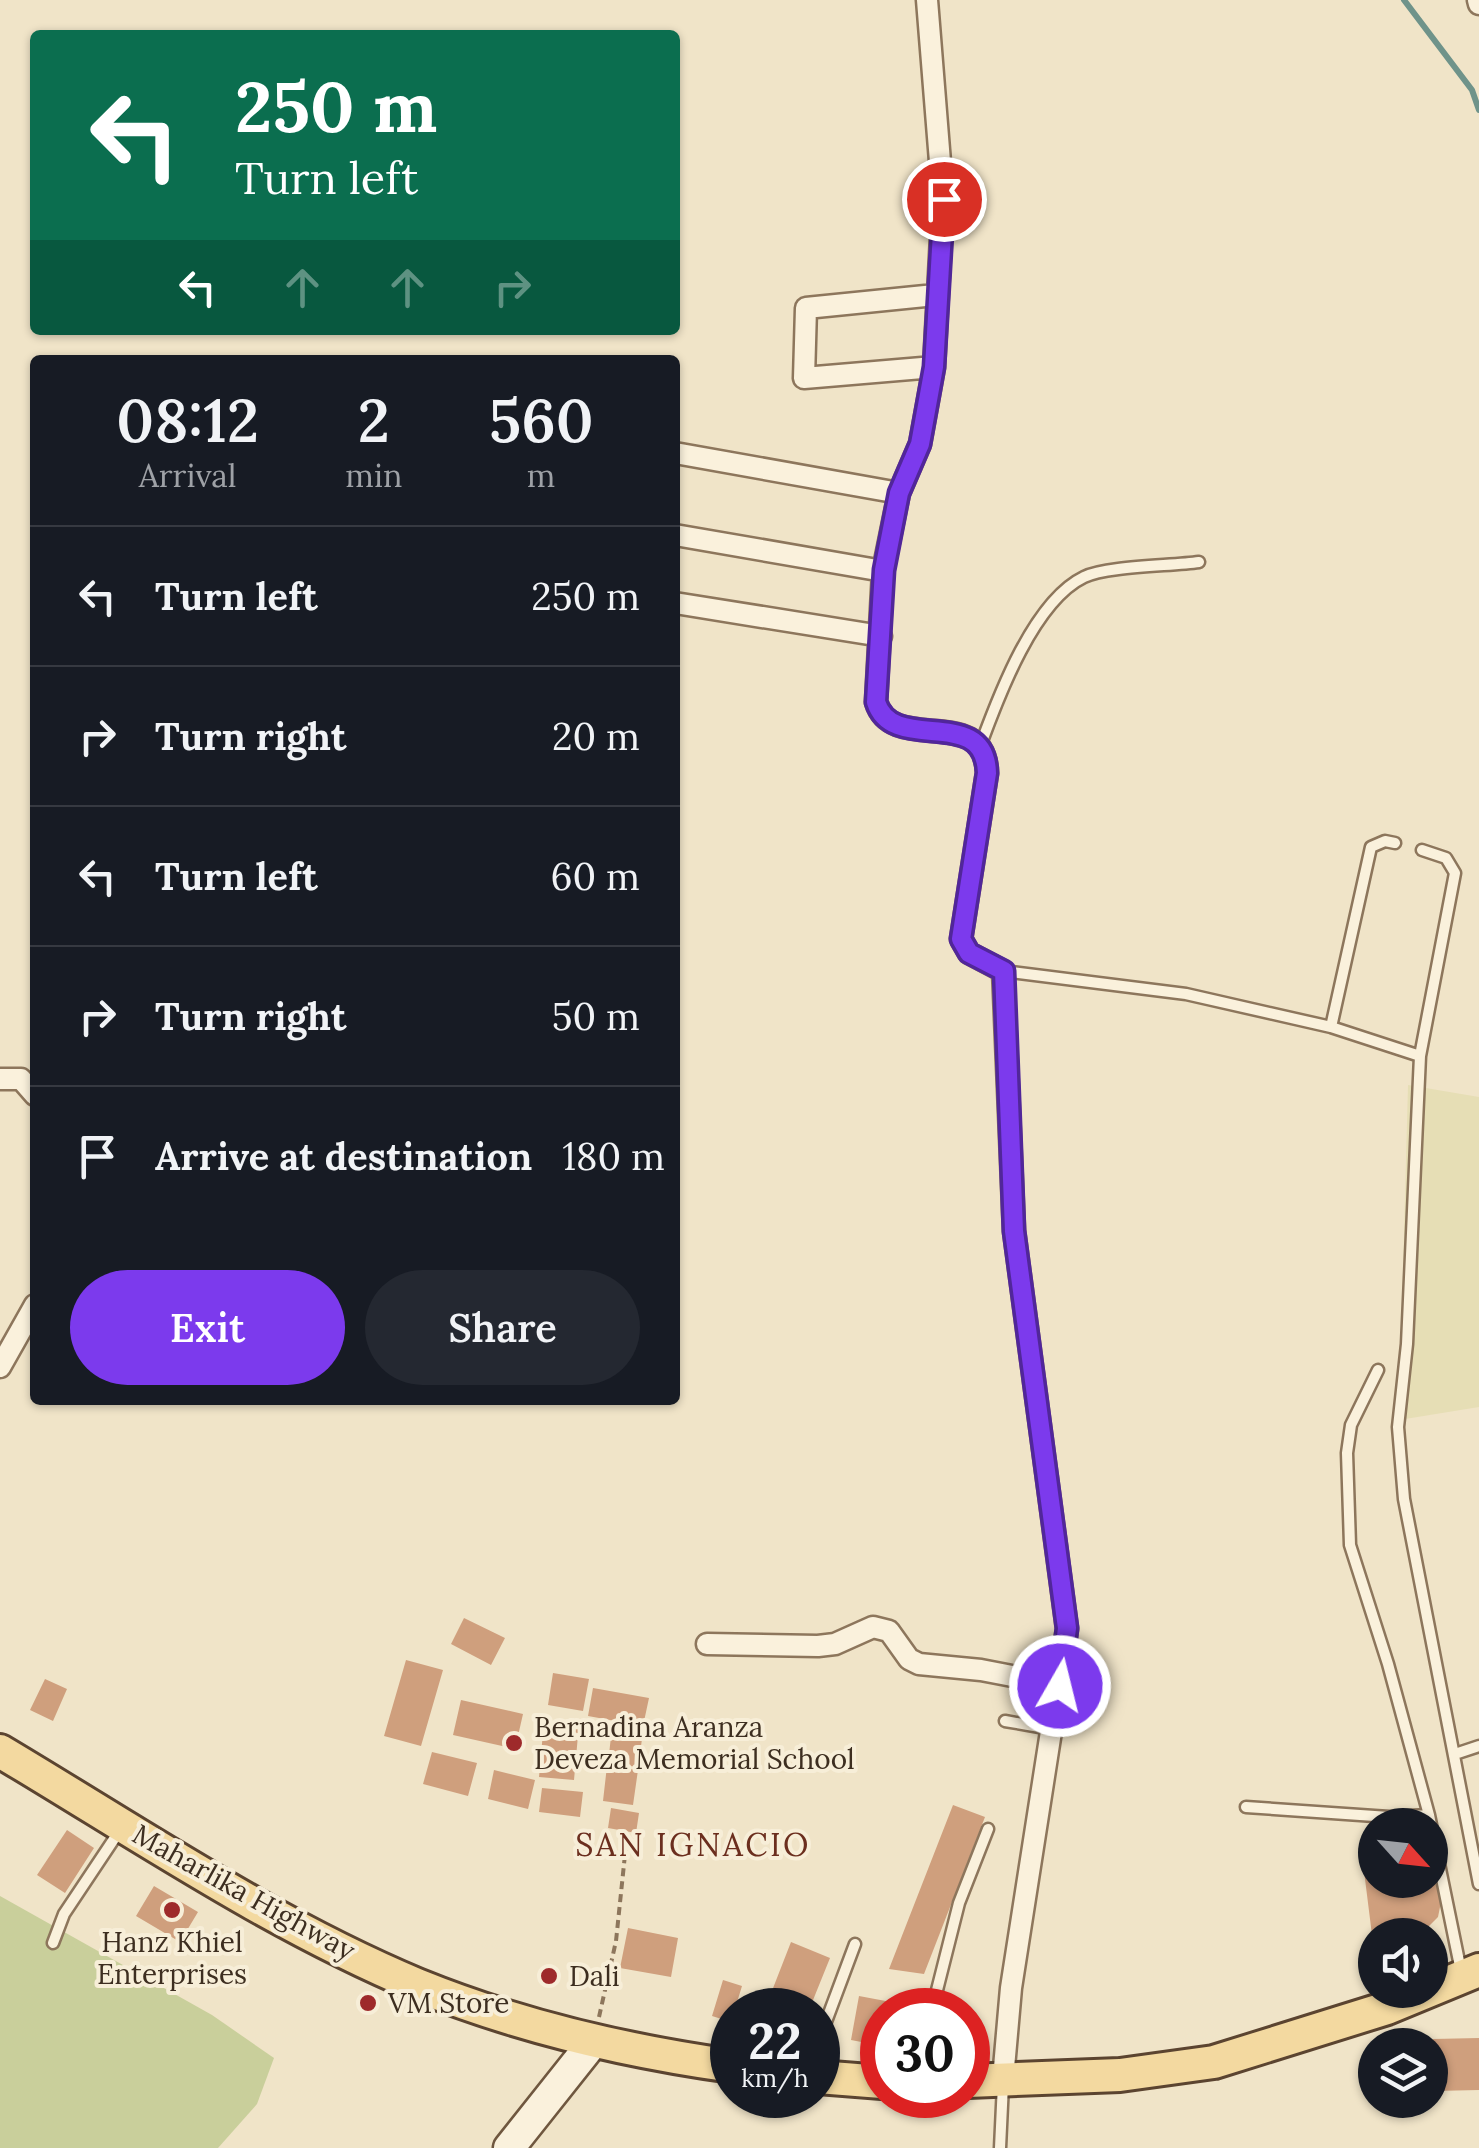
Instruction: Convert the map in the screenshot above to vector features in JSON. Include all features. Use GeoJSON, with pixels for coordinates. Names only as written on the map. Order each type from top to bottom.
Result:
{"type":"FeatureCollection","features":[{"type":"Feature","properties":{"kind":"main road","name":"Maharlika Highway"},"geometry":{"type":"LineString","coordinates":[[0,1751],[322,1940],[416,1984],[488,2011],[594,2041],[641,2053],[710,2063]]}},
{"type":"Feature","properties":{"kind":"main road"},"geometry":{"type":"LineString","coordinates":[[990,2079],[1120,2076],[1214,2062],[1387,2008],[1471,1973]]}},
{"type":"Feature","properties":{"kind":"main road"},"geometry":{"type":"LineString","coordinates":[[510,2148],[594,2041]]}},
{"type":"Feature","properties":{"kind":"street"},"geometry":{"type":"LineString","coordinates":[[927,0],[944,199],[934,367],[920,444],[899,493],[884,570],[876,702],[880,716],[893,725],[962,735],[981,744],[987,756],[961,939],[969,953],[1004,971],[1014,1231],[1067,1628],[1011,1988],[1003,2078]]}},
{"type":"Feature","properties":{"kind":"street"},"geometry":{"type":"LineString","coordinates":[[934,367],[804,378],[806,308],[936,296]]}},
{"type":"Feature","properties":{"kind":"street"},"geometry":{"type":"LineString","coordinates":[[680,454],[899,493]]}},
{"type":"Feature","properties":{"kind":"street"},"geometry":{"type":"LineString","coordinates":[[680,535],[884,570]]}},
{"type":"Feature","properties":{"kind":"street"},"geometry":{"type":"LineString","coordinates":[[680,604],[881,636]]}},
{"type":"Feature","properties":{"kind":"street"},"geometry":{"type":"LineString","coordinates":[[0,1079],[21,1079],[30,1089]]}},
{"type":"Feature","properties":{"kind":"street"},"geometry":{"type":"LineString","coordinates":[[0,1367],[30,1314]]}},
{"type":"Feature","properties":{"kind":"street"},"geometry":{"type":"LineString","coordinates":[[707,1644],[835,1644],[873,1626],[889,1631],[909,1659],[919,1664],[1007,1674],[1060,1686]]}},
{"type":"Feature","properties":{"kind":"lane"},"geometry":{"type":"LineString","coordinates":[[981,744],[1000,691],[1030,633],[1055,602],[1084,577],[1111,570],[1199,562]]}},
{"type":"Feature","properties":{"kind":"lane"},"geometry":{"type":"LineString","coordinates":[[1332,1027],[1371,847],[1385,841],[1396,843]]}},
{"type":"Feature","properties":{"kind":"lane"},"geometry":{"type":"LineString","coordinates":[[1422,850],[1446,858],[1455,874],[1420,1056],[1407,1344],[1398,1427],[1404,1499],[1479,1884]]}},
{"type":"Feature","properties":{"kind":"lane"},"geometry":{"type":"LineString","coordinates":[[1004,971],[1186,994],[1332,1027],[1420,1056]]}},
{"type":"Feature","properties":{"kind":"lane"},"geometry":{"type":"LineString","coordinates":[[1378,1370],[1351,1426],[1347,1454],[1350,1546],[1388,1664],[1427,1808]]}},
{"type":"Feature","properties":{"kind":"lane"},"geometry":{"type":"LineString","coordinates":[[1005,1721],[1052,1730]]}},
{"type":"Feature","properties":{"kind":"lane"},"geometry":{"type":"LineString","coordinates":[[1455,1754],[1479,1746]]}},
{"type":"Feature","properties":{"kind":"lane"},"geometry":{"type":"LineString","coordinates":[[1246,1807],[1358,1815]]}},
{"type":"Feature","properties":{"kind":"lane"},"geometry":{"type":"LineString","coordinates":[[54,1943],[64,1914],[123,1824]]}},
{"type":"Feature","properties":{"kind":"lane"},"geometry":{"type":"LineString","coordinates":[[938,1988],[959,1903],[988,1829]]}},
{"type":"Feature","properties":{"kind":"lane"},"geometry":{"type":"LineString","coordinates":[[1448,1886],[1471,1973]]}},
{"type":"Feature","properties":{"kind":"lane"},"geometry":{"type":"LineString","coordinates":[[838,1988],[855,1944]]}},
{"type":"Feature","properties":{"kind":"lane"},"geometry":{"type":"LineString","coordinates":[[1000,2148],[1003,2078]]}},
{"type":"Feature","properties":{"kind":"path"},"geometry":{"type":"LineString","coordinates":[[594,2041],[616,1941],[626,1844]]}},
{"type":"Feature","properties":{"kind":"shaded area"},"geometry":{"type":"Polygon","coordinates":[[[1408,1085],[1479,1097],[1479,1407],[1399,1420],[1408,1085]]]}},
{"type":"Feature","properties":{"kind":"green space"},"geometry":{"type":"Polygon","coordinates":[[[0,1896],[212,2015],[274,2058],[257,2104],[218,2148],[0,2148],[0,1896]]]}},
{"type":"Feature","properties":{"kind":"building"},"geometry":{"type":"Polygon","coordinates":[[[464,1618],[505,1638],[491,1665],[451,1644],[464,1618]]]}},
{"type":"Feature","properties":{"kind":"building"},"geometry":{"type":"Polygon","coordinates":[[[406,1660],[443,1670],[421,1746],[384,1736],[406,1660]]]}},
{"type":"Feature","properties":{"kind":"building"},"geometry":{"type":"Polygon","coordinates":[[[553,1673],[589,1679],[583,1711],[548,1705],[553,1673]]]}},
{"type":"Feature","properties":{"kind":"building"},"geometry":{"type":"Polygon","coordinates":[[[45,1679],[67,1689],[53,1721],[30,1710],[45,1679]]]}},
{"type":"Feature","properties":{"kind":"building"},"geometry":{"type":"Polygon","coordinates":[[[593,1688],[649,1698],[643,1726],[588,1716],[593,1688]]]}},
{"type":"Feature","properties":{"kind":"building"},"geometry":{"type":"Polygon","coordinates":[[[461,1700],[523,1714],[515,1749],[453,1735],[461,1700]]]}},
{"type":"Feature","properties":{"kind":"building"},"geometry":{"type":"Polygon","coordinates":[[[544,1721],[579,1724],[574,1780],[539,1777],[544,1721]]]}},
{"type":"Feature","properties":{"kind":"building"},"geometry":{"type":"Polygon","coordinates":[[[612,1728],[643,1732],[638,1767],[608,1763],[612,1728]]]}},
{"type":"Feature","properties":{"kind":"building"},"geometry":{"type":"Polygon","coordinates":[[[432,1752],[477,1763],[468,1796],[423,1784],[432,1752]]]}},
{"type":"Feature","properties":{"kind":"building"},"geometry":{"type":"Polygon","coordinates":[[[607,1766],[638,1770],[633,1805],[603,1801],[607,1766]]]}},
{"type":"Feature","properties":{"kind":"building"},"geometry":{"type":"Polygon","coordinates":[[[494,1770],[535,1780],[528,1809],[488,1799],[494,1770]]]}},
{"type":"Feature","properties":{"kind":"building"},"geometry":{"type":"Polygon","coordinates":[[[542,1788],[583,1792],[580,1817],[539,1812],[542,1788]]]}},
{"type":"Feature","properties":{"kind":"building"},"geometry":{"type":"Polygon","coordinates":[[[953,1805],[985,1817],[924,1974],[889,1969],[953,1805]]]}},
{"type":"Feature","properties":{"kind":"building"},"geometry":{"type":"Polygon","coordinates":[[[611,1808],[639,1813],[636,1833],[608,1828],[611,1808]]]}},
{"type":"Feature","properties":{"kind":"building"},"geometry":{"type":"Polygon","coordinates":[[[67,1830],[94,1848],[65,1893],[37,1875],[67,1830]]]}},
{"type":"Feature","properties":{"kind":"building"},"geometry":{"type":"Polygon","coordinates":[[[154,1886],[198,1912],[180,1942],[136,1916],[154,1886]]]}},
{"type":"Feature","properties":{"kind":"building"},"geometry":{"type":"Polygon","coordinates":[[[1367,1898],[1440,1898],[1441,1902],[1437,1918],[1370,1918],[1367,1898]]]}},
{"type":"Feature","properties":{"kind":"building"},"geometry":{"type":"Polygon","coordinates":[[[628,1928],[678,1938],[671,1977],[620,1968],[628,1928]]]}},
{"type":"Feature","properties":{"kind":"building"},"geometry":{"type":"Polygon","coordinates":[[[791,1942],[830,1958],[818,1988],[773,1988],[791,1942]]]}},
{"type":"Feature","properties":{"kind":"building"},"geometry":{"type":"Polygon","coordinates":[[[723,1980],[742,1986],[741,1988],[721,1988],[723,1980]]]}},
{"type":"Feature","properties":{"kind":"building","name":"VM Store"},"geometry":{"type":"Polygon","coordinates":[[[363,1993],[378,2000],[373,2012],[357,2005],[363,1993]]]}},
{"type":"Feature","properties":{"kind":"building"},"geometry":{"type":"Polygon","coordinates":[[[859,1996],[860,1996],[860,2042],[851,2040],[859,1996]]]}},
{"type":"Feature","properties":{"kind":"building"},"geometry":{"type":"Polygon","coordinates":[[[1479,2038],[1479,2090],[1448,2091],[1448,2039],[1479,2038]]]}},
{"type":"Feature","properties":{"kind":"waterway"},"geometry":{"type":"LineString","coordinates":[[1404,0],[1472,90],[1479,110]]}},
{"type":"Feature","properties":{"kind":"place","name":"Bernadina Aranza Deveza Memorial School"},"geometry":{"type":"Point","coordinates":[514,1743]}},
{"type":"Feature","properties":{"kind":"place","name":"Hanz Khiel Enterprises"},"geometry":{"type":"Point","coordinates":[172,1910]}},
{"type":"Feature","properties":{"kind":"place","name":"Dali"},"geometry":{"type":"Point","coordinates":[549,1976]}},
{"type":"Feature","properties":{"kind":"place","name":"VM Store"},"geometry":{"type":"Point","coordinates":[368,2003]}},
{"type":"Feature","properties":{"kind":"district","name":"SAN IGNACIO"},"geometry":{"type":"Point","coordinates":[693,1844]}},
{"type":"Feature","properties":{"kind":"route"},"geometry":{"type":"LineString","coordinates":[[944,199],[934,367],[920,444],[899,493],[884,570],[876,702],[880,716],[893,725],[962,735],[981,744],[987,756],[961,939],[969,953],[1004,971],[1014,1231],[1067,1628],[1060,1686]]}}]}
